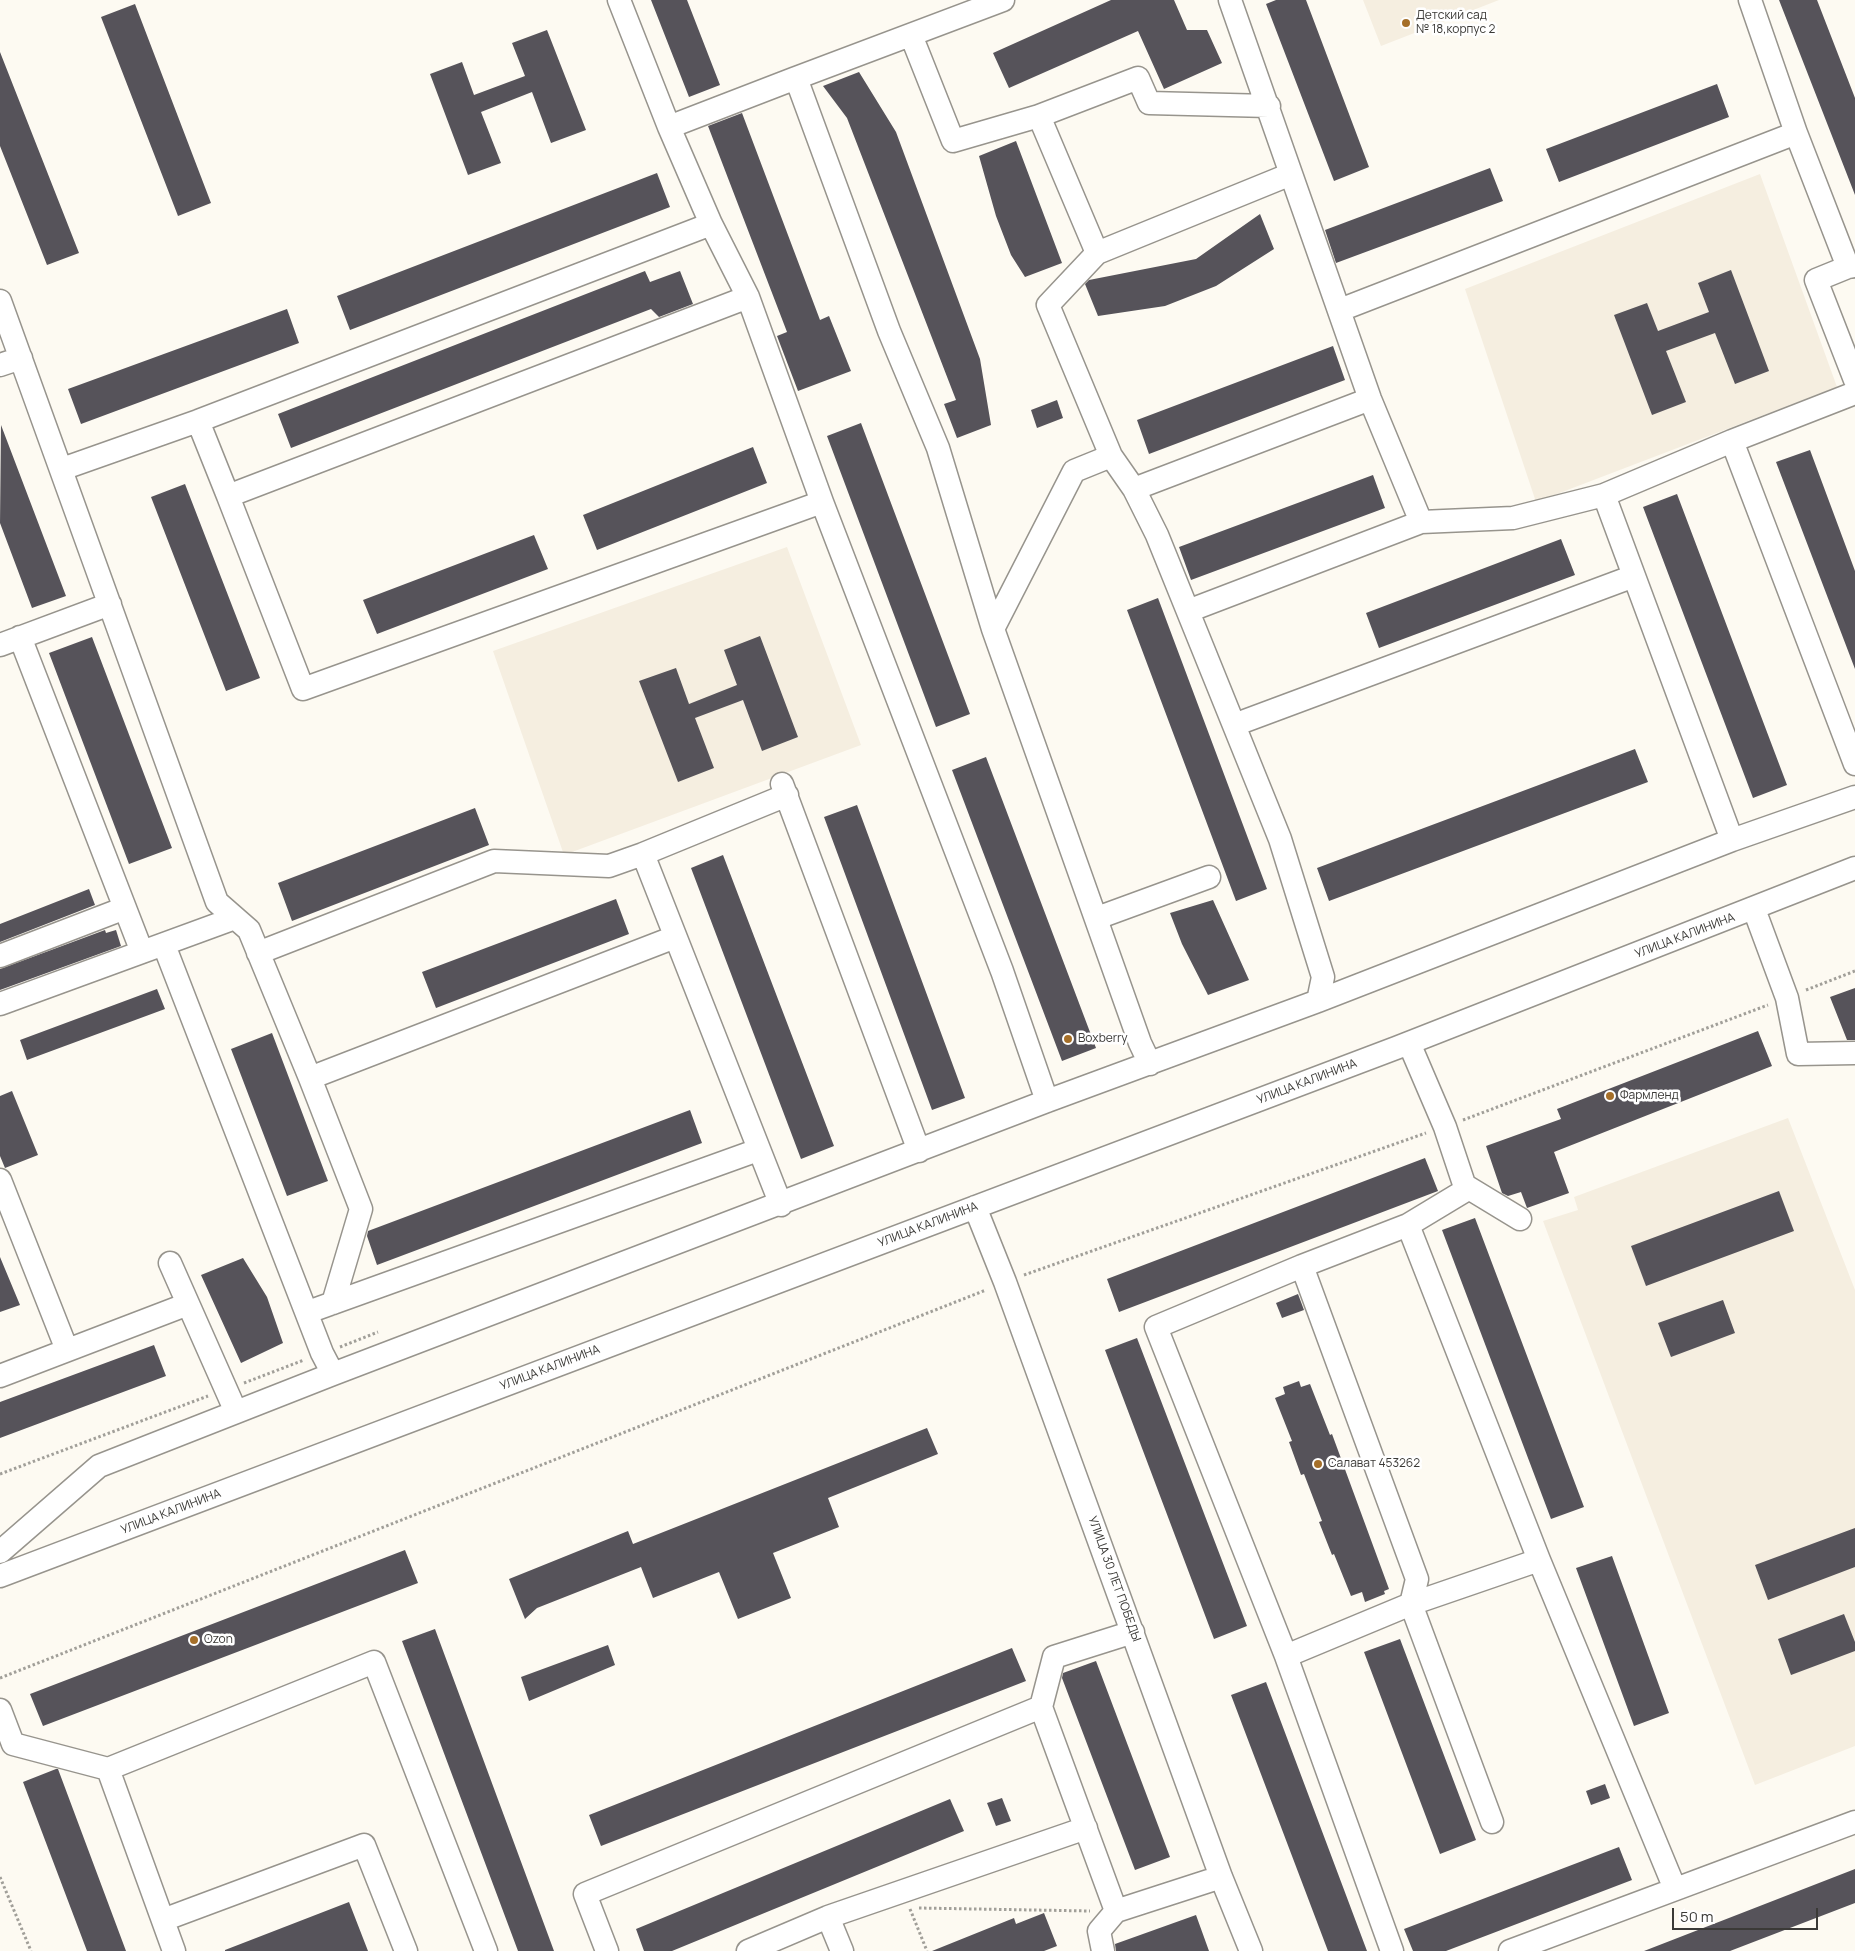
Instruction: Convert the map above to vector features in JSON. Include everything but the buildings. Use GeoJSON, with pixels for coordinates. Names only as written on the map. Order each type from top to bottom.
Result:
{"type":"FeatureCollection","features":[{"type":"Feature","properties":{"kind":"street"},"geometry":{"type":"LineString","coordinates":[[619,0],[669,127],[711,224],[748,297],[822,502],[1002,971],[1047,1101]]}},
{"type":"Feature","properties":{"kind":"street"},"geometry":{"type":"LineString","coordinates":[[669,127],[1003,0]]}},
{"type":"Feature","properties":{"kind":"street"},"geometry":{"type":"LineString","coordinates":[[1230,0],[1269,106],[1370,399],[1421,522]]}},
{"type":"Feature","properties":{"kind":"street"},"geometry":{"type":"LineString","coordinates":[[1750,0],[1796,134],[1852,267],[1816,280],[1855,380]]}},
{"type":"Feature","properties":{"kind":"street"},"geometry":{"type":"LineString","coordinates":[[911,35],[953,140],[1039,116],[1138,78],[1149,103],[1269,106]]}},
{"type":"Feature","properties":{"kind":"street"},"geometry":{"type":"LineString","coordinates":[[796,78],[889,330],[938,448],[993,629],[1140,1043],[1150,1064]]}},
{"type":"Feature","properties":{"kind":"street"},"geometry":{"type":"LineString","coordinates":[[1039,116],[1097,253]]}},
{"type":"Feature","properties":{"kind":"street"},"geometry":{"type":"LineString","coordinates":[[1340,310],[1796,134]]}},
{"type":"Feature","properties":{"kind":"street"},"geometry":{"type":"LineString","coordinates":[[1291,174],[1097,253],[1048,305],[1111,456],[1134,489],[1157,535],[1280,839],[1323,977],[1318,1001]]}},
{"type":"Feature","properties":{"kind":"street"},"geometry":{"type":"LineString","coordinates":[[62,469],[198,420],[711,224]]}},
{"type":"Feature","properties":{"kind":"street"},"geometry":{"type":"LineString","coordinates":[[228,496],[748,297]]}},
{"type":"Feature","properties":{"kind":"street"},"geometry":{"type":"LineString","coordinates":[[0,301],[217,902],[248,930],[310,1078],[361,1210],[333,1303]]}},
{"type":"Feature","properties":{"kind":"street"},"geometry":{"type":"LineString","coordinates":[[0,365],[21,358]]}},
{"type":"Feature","properties":{"kind":"street"},"geometry":{"type":"LineString","coordinates":[[1188,611],[1421,522],[1513,518],[1604,495],[1732,441],[1855,393]]}},
{"type":"Feature","properties":{"kind":"street"},"geometry":{"type":"LineString","coordinates":[[1134,489],[1370,399]]}},
{"type":"Feature","properties":{"kind":"street"},"geometry":{"type":"LineString","coordinates":[[198,420],[303,689],[822,502]]}},
{"type":"Feature","properties":{"kind":"street"},"geometry":{"type":"LineString","coordinates":[[1732,441],[1855,764]]}},
{"type":"Feature","properties":{"kind":"street"},"geometry":{"type":"LineString","coordinates":[[993,629],[1074,471],[1111,456]]}},
{"type":"Feature","properties":{"kind":"street"},"geometry":{"type":"LineString","coordinates":[[1604,495],[1732,840]]}},
{"type":"Feature","properties":{"kind":"street"},"geometry":{"type":"LineString","coordinates":[[1234,725],[1634,576]]}},
{"type":"Feature","properties":{"kind":"street"},"geometry":{"type":"LineString","coordinates":[[110,604],[10,641],[125,908],[142,952]]}},
{"type":"Feature","properties":{"kind":"street"},"geometry":{"type":"LineString","coordinates":[[258,953],[494,861],[609,866],[643,854],[784,789],[919,1151]]}},
{"type":"Feature","properties":{"kind":"street"},"geometry":{"type":"LineString","coordinates":[[0,1552],[99,1466],[333,1374],[780,1205],[1047,1101],[1318,1001],[1732,840],[1855,797]]}},
{"type":"Feature","properties":{"kind":"street"},"geometry":{"type":"LineString","coordinates":[[643,854],[780,1205]]}},
{"type":"Feature","properties":{"kind":"street","name":"УЛИЦА КАЛИНИНА"},"geometry":{"type":"LineString","coordinates":[[0,1576],[1409,1043],[1855,868]]}},
{"type":"Feature","properties":{"kind":"street"},"geometry":{"type":"LineString","coordinates":[[1097,918],[1209,877]]}},
{"type":"Feature","properties":{"kind":"street"},"geometry":{"type":"LineString","coordinates":[[0,956],[125,908]]}},
{"type":"Feature","properties":{"kind":"street"},"geometry":{"type":"LineString","coordinates":[[1754,909],[1787,998],[1798,1054],[1855,1053]]}},
{"type":"Feature","properties":{"kind":"street"},"geometry":{"type":"LineString","coordinates":[[0,1004],[235,918]]}},
{"type":"Feature","properties":{"kind":"street"},"geometry":{"type":"LineString","coordinates":[[310,1078],[675,937]]}},
{"type":"Feature","properties":{"kind":"street"},"geometry":{"type":"LineString","coordinates":[[164,945],[308,1312],[322,1353],[333,1374]]}},
{"type":"Feature","properties":{"kind":"street"},"geometry":{"type":"LineString","coordinates":[[1392,1951],[1286,1656],[1156,1327],[1302,1266],[1408,1225],[1466,1190],[1445,1126],[1409,1043]]}},
{"type":"Feature","properties":{"kind":"street"},"geometry":{"type":"LineString","coordinates":[[308,1312],[758,1150]]}},
{"type":"Feature","properties":{"kind":"street"},"geometry":{"type":"LineString","coordinates":[[0,1180],[67,1350]]}},
{"type":"Feature","properties":{"kind":"street"},"geometry":{"type":"LineString","coordinates":[[1464,1185],[1520,1219]]}},
{"type":"Feature","properties":{"kind":"street","name":"УЛИЦА 30 ЛЕТ ПОБЕДЫ"},"geometry":{"type":"LineString","coordinates":[[975,1207],[1005,1282],[1221,1877],[1251,1951]]}},
{"type":"Feature","properties":{"kind":"street"},"geometry":{"type":"LineString","coordinates":[[1408,1225],[1539,1560],[1675,1889]]}},
{"type":"Feature","properties":{"kind":"street"},"geometry":{"type":"LineString","coordinates":[[170,1264],[236,1412]]}},
{"type":"Feature","properties":{"kind":"street"},"geometry":{"type":"LineString","coordinates":[[1302,1266],[1417,1579],[1411,1604],[1492,1822]]}},
{"type":"Feature","properties":{"kind":"street"},"geometry":{"type":"LineString","coordinates":[[0,1376],[188,1304]]}},
{"type":"Feature","properties":{"kind":"street"},"geometry":{"type":"LineString","coordinates":[[1286,1656],[1411,1604],[1539,1560]]}},
{"type":"Feature","properties":{"kind":"street"},"geometry":{"type":"LineString","coordinates":[[1116,1911],[1041,1707],[1054,1657],[1133,1632]]}},
{"type":"Feature","properties":{"kind":"street"},"geometry":{"type":"LineString","coordinates":[[0,1710],[13,1744],[108,1769],[374,1662],[486,1951]]}},
{"type":"Feature","properties":{"kind":"street"},"geometry":{"type":"LineString","coordinates":[[607,1951],[585,1894],[1041,1707]]}},
{"type":"Feature","properties":{"kind":"street"},"geometry":{"type":"LineString","coordinates":[[108,1769],[174,1951]]}},
{"type":"Feature","properties":{"kind":"street"},"geometry":{"type":"LineString","coordinates":[[1510,1951],[1855,1822]]}},
{"type":"Feature","properties":{"kind":"street"},"geometry":{"type":"LineString","coordinates":[[748,1951],[828,1917],[1086,1828]]}},
{"type":"Feature","properties":{"kind":"street"},"geometry":{"type":"LineString","coordinates":[[163,1920],[364,1845],[406,1951]]}},
{"type":"Feature","properties":{"kind":"street"},"geometry":{"type":"LineString","coordinates":[[1103,1951],[1099,1931],[1116,1911],[1221,1877]]}},
{"type":"Feature","properties":{"kind":"street"},"geometry":{"type":"LineString","coordinates":[[828,1917],[842,1951]]}},
{"type":"Feature","properties":{"kind":"path"},"geometry":{"type":"LineString","coordinates":[[0,1678],[1005,1282],[1445,1126],[1855,971]]}},
{"type":"Feature","properties":{"kind":"path"},"geometry":{"type":"LineString","coordinates":[[0,1877],[31,1951]]}},
{"type":"Feature","properties":{"kind":"path"},"geometry":{"type":"LineString","coordinates":[[901,1908],[1116,1911]]}},
{"type":"Feature","properties":{"kind":"path"},"geometry":{"type":"LineString","coordinates":[[910,1908],[927,1951]]}},
{"type":"Feature","properties":{"kind":"shaded area","name":"Детский сад № 18,корпус 2"},"geometry":{"type":"Polygon","coordinates":[[[1363,0],[1499,0],[1381,46],[1363,0]]]}},
{"type":"Feature","properties":{"kind":"shaded area"},"geometry":{"type":"Polygon","coordinates":[[[1760,174],[1837,387],[1536,502],[1465,289],[1760,174]]]}},
{"type":"Feature","properties":{"kind":"shaded area"},"geometry":{"type":"Polygon","coordinates":[[[787,547],[861,745],[564,855],[493,651],[787,547]]]}},
{"type":"Feature","properties":{"kind":"shaded area"},"geometry":{"type":"Polygon","coordinates":[[[1788,1118],[1855,1290],[1855,1746],[1755,1785],[1543,1221],[1578,1210],[1574,1197],[1788,1118]]]}},
{"type":"Feature","properties":{"kind":"place","name":"Детский сад № 18,корпус 2"},"geometry":{"type":"Point","coordinates":[1406,23]}},
{"type":"Feature","properties":{"kind":"place","name":"Boxberry"},"geometry":{"type":"Point","coordinates":[1068,1039]}},
{"type":"Feature","properties":{"kind":"place","name":"Фармленд"},"geometry":{"type":"Point","coordinates":[1610,1096]}},
{"type":"Feature","properties":{"kind":"place","name":"Салават 453262"},"geometry":{"type":"Point","coordinates":[1318,1464]}},
{"type":"Feature","properties":{"kind":"place","name":"Ozon"},"geometry":{"type":"Point","coordinates":[194,1640]}}]}
